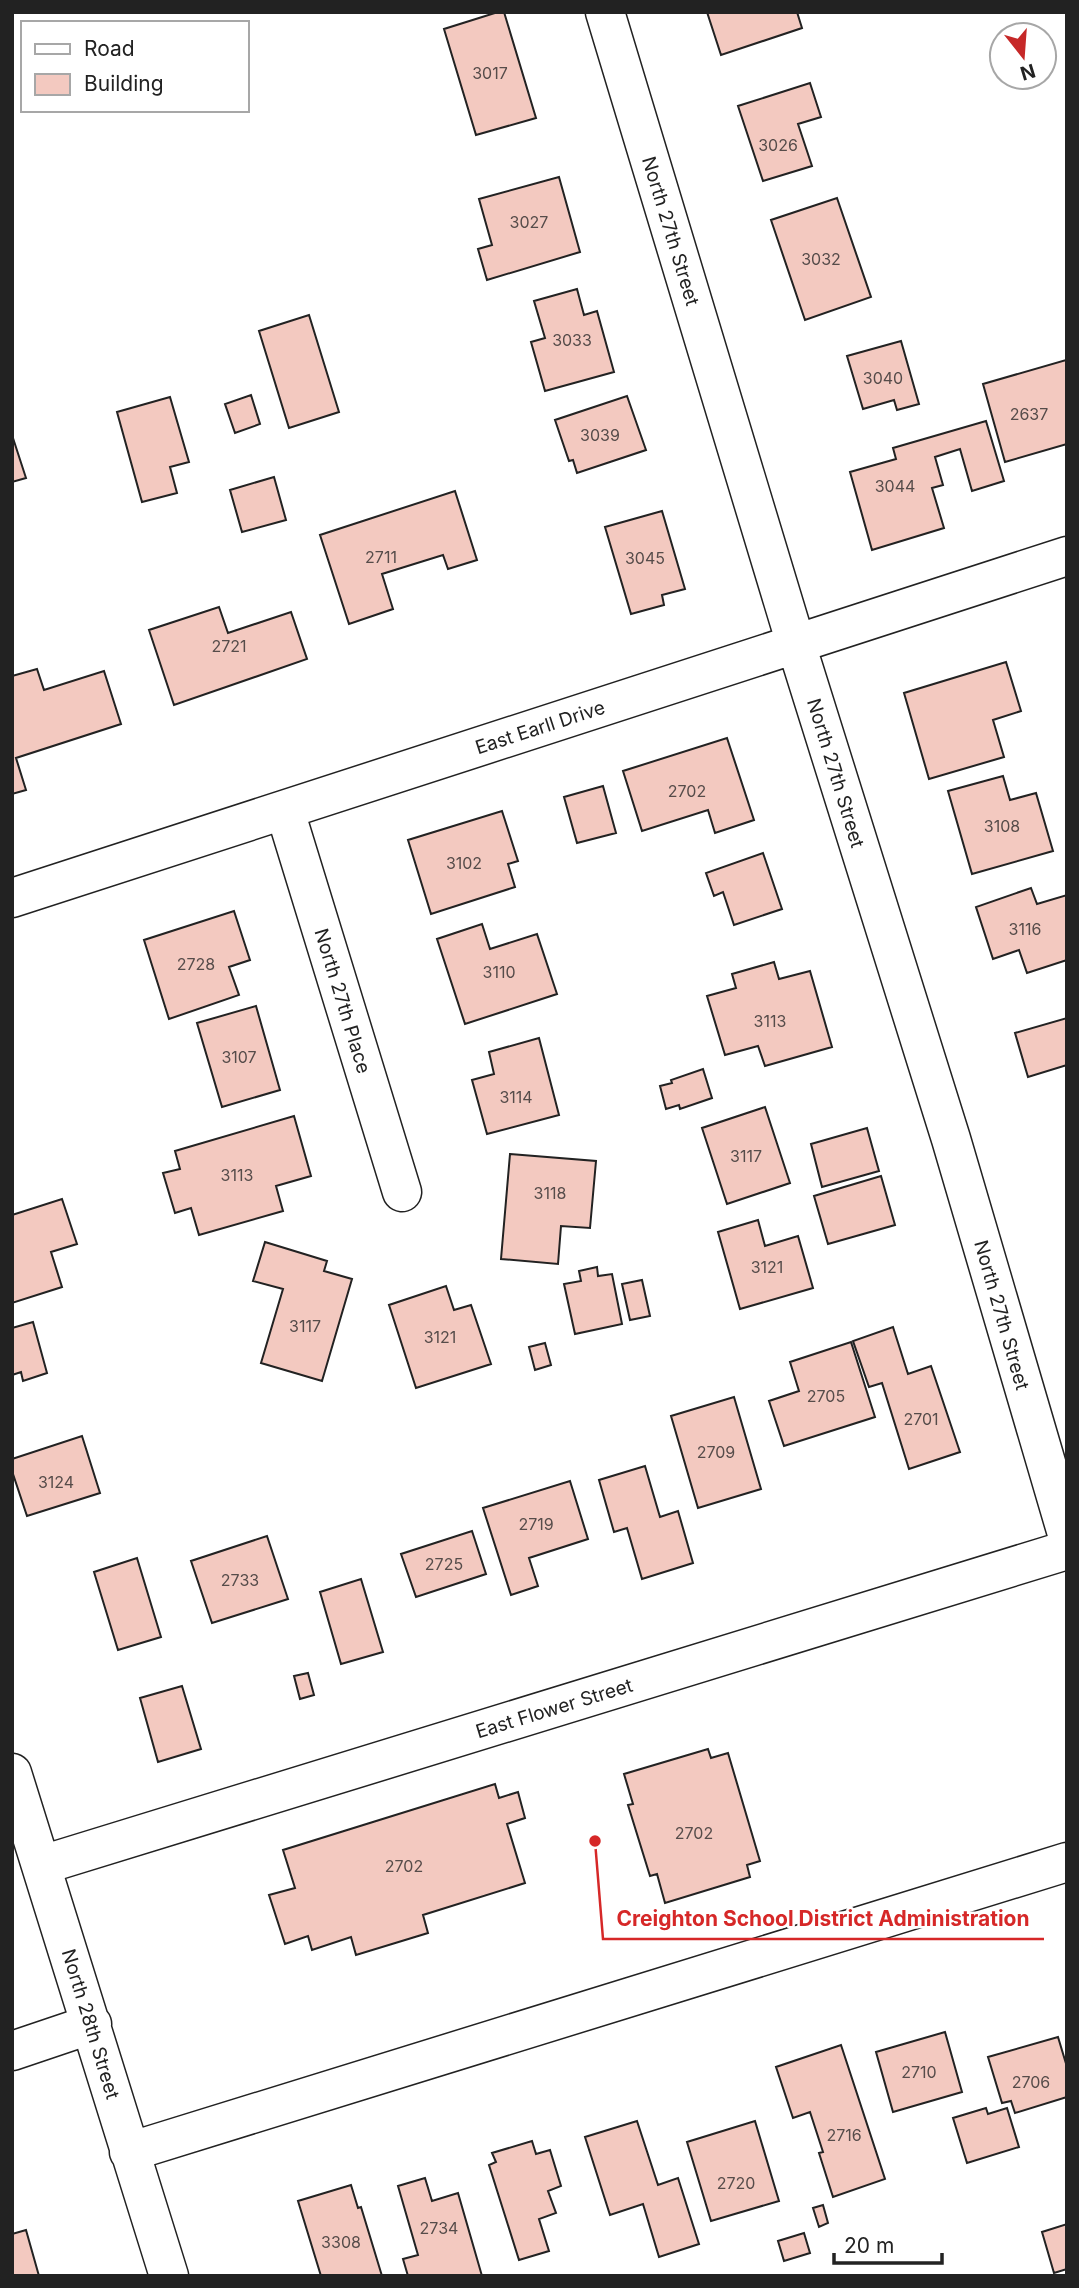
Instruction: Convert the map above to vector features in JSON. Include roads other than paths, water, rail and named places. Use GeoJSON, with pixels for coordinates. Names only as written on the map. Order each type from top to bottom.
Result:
{"type":"FeatureCollection","features":[{"type":"Feature","properties":{"kind":"street","name":"North 27th Street"},"geometry":{"type":"LineString","coordinates":[[605,12],[796,644],[951,1139],[1067,1534]]}},
{"type":"Feature","properties":{"kind":"street","name":"East Earll Drive"},"geometry":{"type":"LineString","coordinates":[[12,898],[1067,556]]}},
{"type":"Feature","properties":{"kind":"street","name":"North 27th Place"},"geometry":{"type":"LineString","coordinates":[[285,811],[402,1192]]}},
{"type":"Feature","properties":{"kind":"street","name":"East Flower Street"},"geometry":{"type":"LineString","coordinates":[[42,1866],[1067,1550]]}},
{"type":"Feature","properties":{"kind":"street","name":"North 28th Street"},"geometry":{"type":"LineString","coordinates":[[12,1773],[169,2276]]}},
{"type":"Feature","properties":{"kind":"street"},"geometry":{"type":"LineString","coordinates":[[130,2152],[1067,1862]]}},
{"type":"Feature","properties":{"kind":"street"},"geometry":{"type":"LineString","coordinates":[[12,2051],[92,2024]]}},
{"type":"Feature","properties":{"kind":"place","name":"Creighton School District Administration"},"geometry":{"type":"Point","coordinates":[595,1841]}}]}
